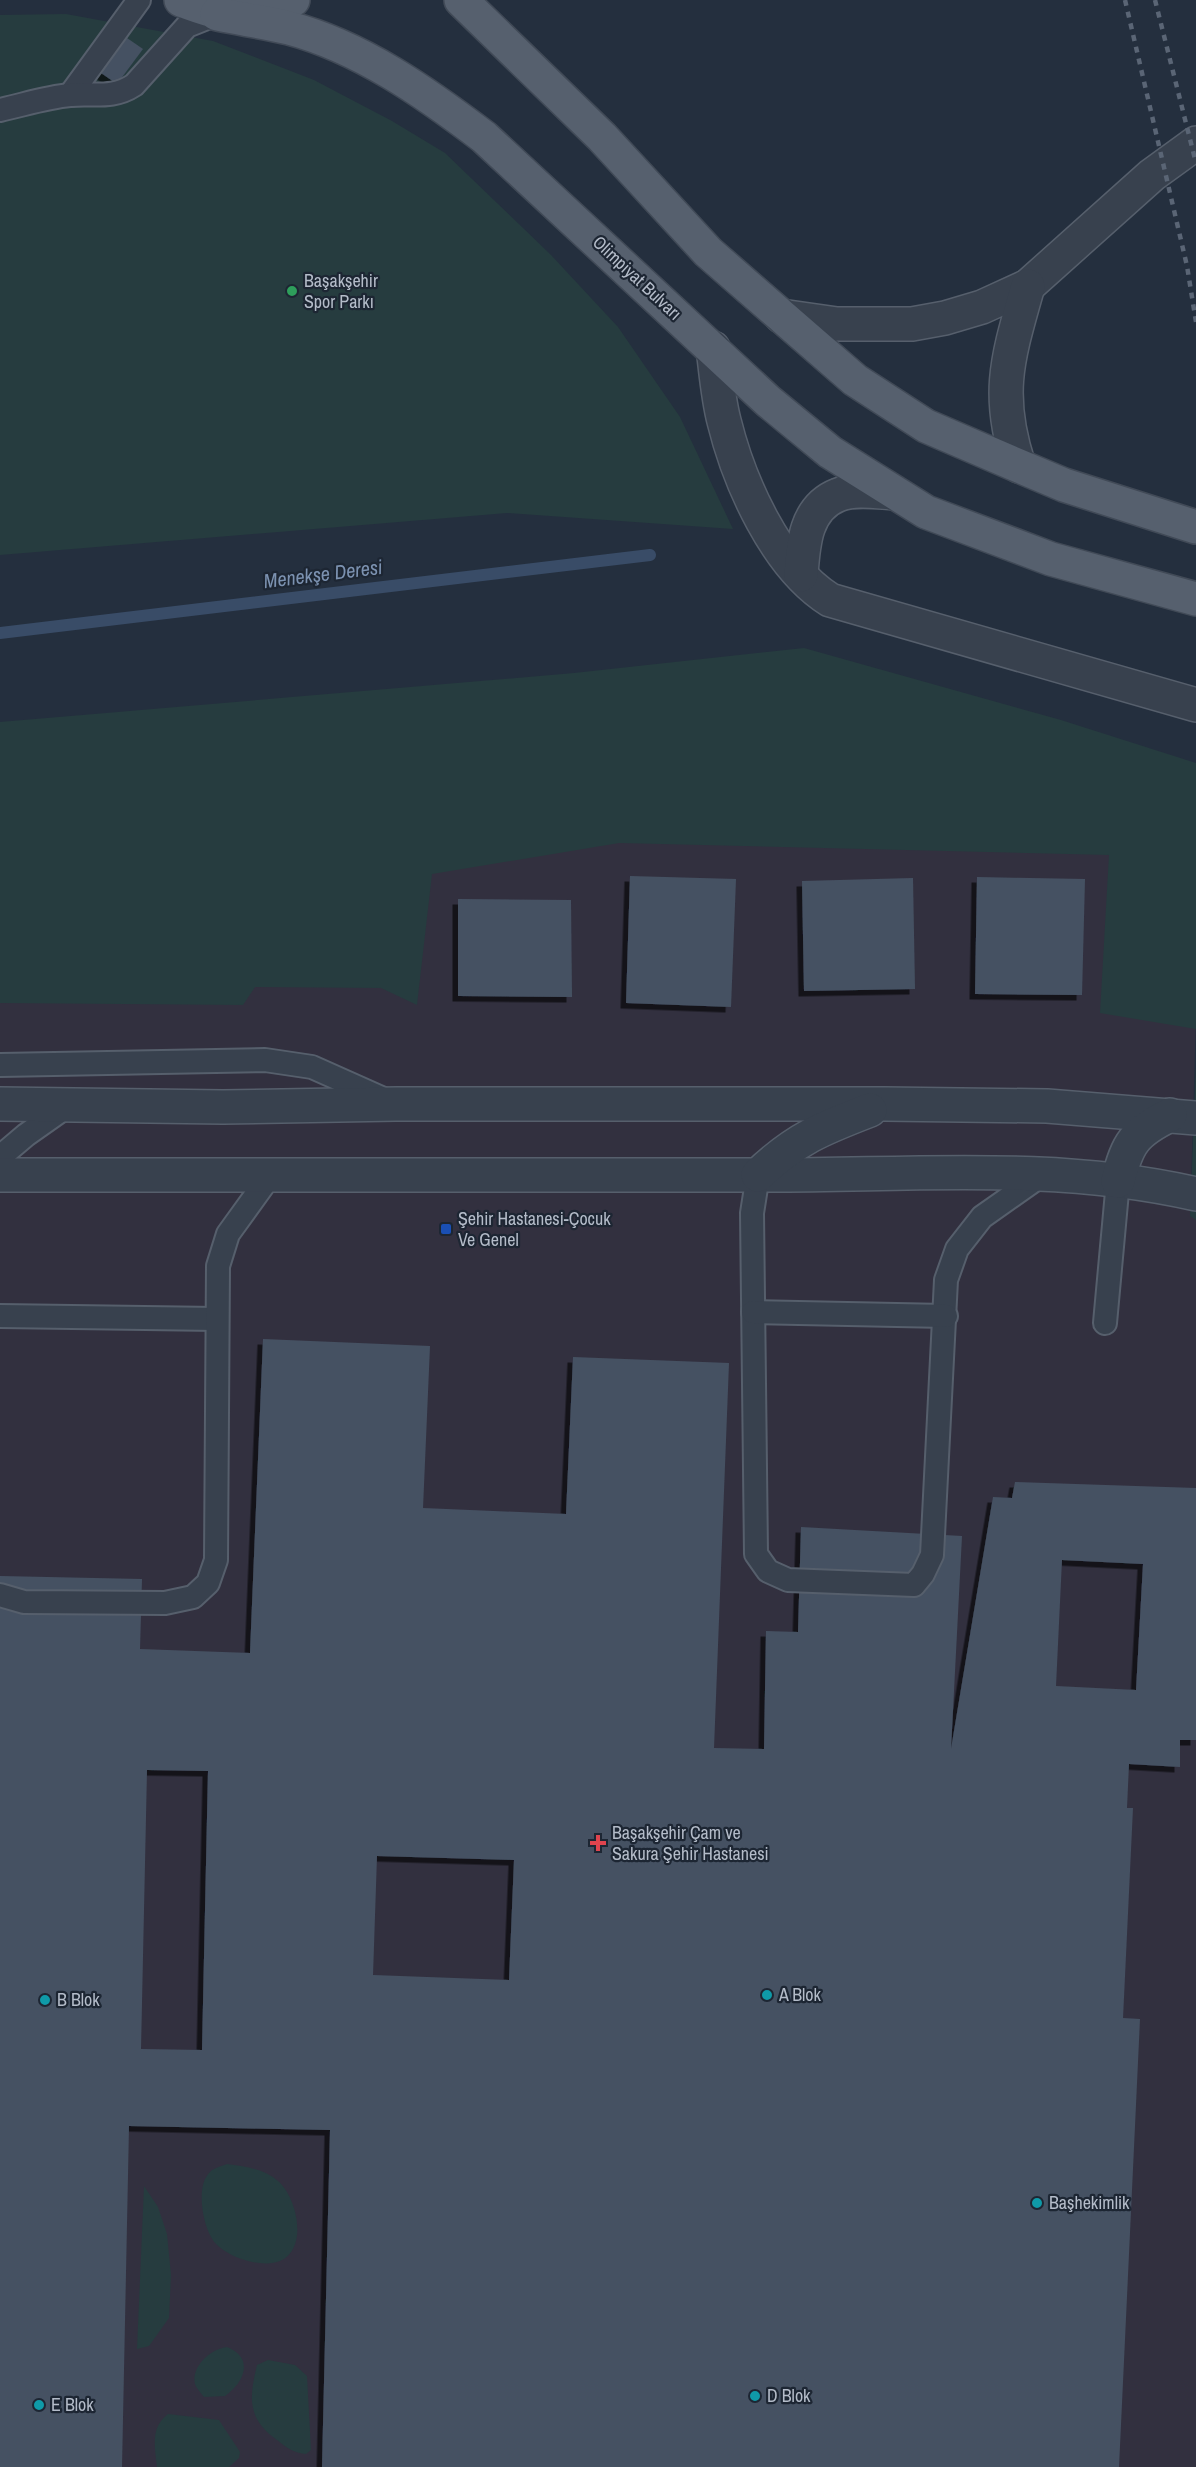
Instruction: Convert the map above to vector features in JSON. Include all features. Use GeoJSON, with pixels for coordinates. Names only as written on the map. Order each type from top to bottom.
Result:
{"type":"FeatureCollection","features":[{"type":"Feature","properties":{"kind":"main road"},"geometry":{"type":"LineString","coordinates":[[181,0],[217,14],[249,16],[281,8],[293,0]]}},
{"type":"Feature","properties":{"kind":"main road"},"geometry":{"type":"LineString","coordinates":[[461,0],[602,137],[708,252],[855,380],[926,426],[1064,484],[1196,527]]}},
{"type":"Feature","properties":{"kind":"main road","name":"Olimpiyat Bulvarı"},"geometry":{"type":"LineString","coordinates":[[217,14],[290,29],[330,43],[386,71],[436,100],[484,137],[768,401],[830,452],[894,493],[926,512],[1051,560],[1196,599]]}},
{"type":"Feature","properties":{"kind":"street"},"geometry":{"type":"LineString","coordinates":[[781,316],[837,324],[912,324],[945,318],[982,307],[1029,286],[1152,176],[1196,144]]}},
{"type":"Feature","properties":{"kind":"street"},"geometry":{"type":"LineString","coordinates":[[1019,466],[1008,433],[1004,401],[1007,368],[1029,286]]}},
{"type":"Feature","properties":{"kind":"street"},"geometry":{"type":"LineString","coordinates":[[713,348],[723,420],[736,463],[774,539],[814,590],[830,600],[1196,705]]}},
{"type":"Feature","properties":{"kind":"street"},"geometry":{"type":"LineString","coordinates":[[801,575],[807,525],[822,508],[838,495],[858,492],[894,493]]}},
{"type":"Feature","properties":{"kind":"street"},"geometry":{"type":"LineString","coordinates":[[0,1104],[224,1107],[396,1104],[885,1104],[1047,1106],[1183,1116]]}},
{"type":"Feature","properties":{"kind":"street"},"geometry":{"type":"LineString","coordinates":[[758,1175],[779,1154],[803,1137],[885,1104]]}},
{"type":"Feature","properties":{"kind":"street"},"geometry":{"type":"LineString","coordinates":[[1118,1181],[1123,1159],[1135,1136],[1183,1116]]}},
{"type":"Feature","properties":{"kind":"street"},"geometry":{"type":"LineString","coordinates":[[0,1175],[670,1172],[758,1175],[1042,1174],[1161,1186],[1196,1194]]}},
{"type":"Feature","properties":{"kind":"lane"},"geometry":{"type":"LineString","coordinates":[[70,95],[139,0]]}},
{"type":"Feature","properties":{"kind":"lane"},"geometry":{"type":"LineString","coordinates":[[0,110],[70,95],[113,95],[124,92],[134,85],[186,26],[217,14]]}},
{"type":"Feature","properties":{"kind":"lane"},"geometry":{"type":"LineString","coordinates":[[0,1065],[265,1060],[312,1067],[396,1104]]}},
{"type":"Feature","properties":{"kind":"lane"},"geometry":{"type":"LineString","coordinates":[[0,1157],[26,1135],[70,1104]]}},
{"type":"Feature","properties":{"kind":"lane"},"geometry":{"type":"LineString","coordinates":[[0,1595],[24,1602],[165,1603],[193,1597],[208,1583],[216,1560],[218,1266],[228,1234],[272,1173]]}},
{"type":"Feature","properties":{"kind":"lane"},"geometry":{"type":"LineString","coordinates":[[758,1175],[752,1213],[756,1554],[768,1571],[789,1580],[914,1585],[923,1574],[932,1555],[946,1316],[946,1280],[957,1249],[982,1217],[1042,1174]]}},
{"type":"Feature","properties":{"kind":"lane"},"geometry":{"type":"LineString","coordinates":[[1105,1323],[1118,1181]]}},
{"type":"Feature","properties":{"kind":"lane"},"geometry":{"type":"LineString","coordinates":[[753,1312],[946,1316]]}},
{"type":"Feature","properties":{"kind":"lane"},"geometry":{"type":"LineString","coordinates":[[0,1316],[217,1319]]}},
{"type":"Feature","properties":{"kind":"shaded area","name":"Başakşehir Çam ve Sakura Şehir Hastanesi"},"geometry":{"type":"Polygon","coordinates":[[[1100,774],[1196,1018],[1190,1216],[1196,1219],[1196,2467],[0,2467],[0,863],[1100,774]]]}},
{"type":"Feature","properties":{"kind":"green space","name":"Başakşehir Spor Parkı"},"geometry":{"type":"Polygon","coordinates":[[[66,14],[213,41],[314,80],[392,121],[445,153],[551,255],[618,327],[680,417],[733,529],[507,513],[0,555],[0,15],[66,14]]]}},
{"type":"Feature","properties":{"kind":"green space"},"geometry":{"type":"Polygon","coordinates":[[[804,648],[1061,720],[1196,763],[1196,1029],[1100,1013],[1109,855],[619,843],[432,874],[417,1005],[381,988],[255,987],[243,1005],[0,1003],[0,722],[574,673],[804,648]]]}},
{"type":"Feature","properties":{"kind":"green space"},"geometry":{"type":"Polygon","coordinates":[[[1196,1066],[1196,1220],[1190,1216],[1196,1066]]]}},
{"type":"Feature","properties":{"kind":"green space"},"geometry":{"type":"Polygon","coordinates":[[[227,2164],[247,2167],[267,2174],[285,2189],[295,2210],[297,2235],[295,2246],[289,2255],[280,2261],[262,2263],[242,2259],[223,2250],[211,2237],[203,2213],[203,2185],[210,2172],[227,2164]]]}},
{"type":"Feature","properties":{"kind":"green space"},"geometry":{"type":"Polygon","coordinates":[[[144,2186],[158,2207],[167,2234],[171,2275],[169,2318],[149,2346],[137,2349],[144,2186]]]}},
{"type":"Feature","properties":{"kind":"green space"},"geometry":{"type":"Polygon","coordinates":[[[227,2347],[241,2357],[244,2371],[241,2378],[232,2391],[225,2396],[204,2397],[195,2384],[196,2371],[209,2355],[227,2347]]]}},
{"type":"Feature","properties":{"kind":"green space"},"geometry":{"type":"Polygon","coordinates":[[[268,2360],[295,2365],[307,2376],[311,2450],[306,2454],[287,2448],[267,2432],[255,2416],[252,2398],[257,2365],[268,2360]]]}},
{"type":"Feature","properties":{"kind":"green space"},"geometry":{"type":"Polygon","coordinates":[[[168,2414],[219,2420],[240,2452],[239,2458],[229,2467],[157,2467],[156,2431],[162,2419],[168,2414]]]}},
{"type":"Feature","properties":{"kind":"building"},"geometry":{"type":"Polygon","coordinates":[[[127,38],[143,49],[117,84],[101,73],[127,38]]]}},
{"type":"Feature","properties":{"kind":"building"},"geometry":{"type":"Polygon","coordinates":[[[630,876],[736,879],[731,1007],[626,1003],[630,876]]]}},
{"type":"Feature","properties":{"kind":"building"},"geometry":{"type":"Polygon","coordinates":[[[977,877],[1085,879],[1082,995],[975,994],[977,877]]]}},
{"type":"Feature","properties":{"kind":"building"},"geometry":{"type":"Polygon","coordinates":[[[913,878],[915,989],[804,991],[802,881],[913,878]]]}},
{"type":"Feature","properties":{"kind":"building"},"geometry":{"type":"Polygon","coordinates":[[[458,899],[571,900],[572,997],[458,996],[458,899]]]}},
{"type":"Feature","properties":{"kind":"building"},"geometry":{"type":"Polygon","coordinates":[[[263,1339],[430,1346],[423,1508],[566,1514],[573,1357],[729,1363],[714,1748],[764,1749],[766,1631],[798,1632],[801,1527],[962,1536],[951,1749],[993,1497],[1012,1498],[1015,1482],[1196,1488],[1196,1740],[1180,1740],[1180,1767],[1129,1764],[1127,1808],[1133,1808],[1123,2018],[1140,2019],[1119,2467],[322,2467],[330,2130],[129,2126],[122,2467],[0,2467],[0,1576],[142,1579],[140,1649],[250,1653],[263,1339]],[[1062,1560],[1056,1686],[1136,1690],[1143,1564],[1062,1560]],[[147,1770],[141,2049],[202,2050],[208,1771],[147,1770]],[[377,1856],[373,1975],[509,1980],[514,1860],[377,1856]]]}},
{"type":"Feature","properties":{"kind":"waterway","name":"Menekşe Deresi"},"geometry":{"type":"LineString","coordinates":[[0,633],[650,555]]}},
{"type":"Feature","properties":{"kind":"railway"},"geometry":{"type":"LineString","coordinates":[[1125,0],[1187,266],[1196,322]]}},
{"type":"Feature","properties":{"kind":"railway"},"geometry":{"type":"LineString","coordinates":[[1155,0],[1196,163]]}},
{"type":"Feature","properties":{"kind":"place","name":"Başakşehir Spor Parkı"},"geometry":{"type":"Point","coordinates":[292,291]}},
{"type":"Feature","properties":{"kind":"place","name":"Şehir Hastanesi-Çocuk Ve Genel"},"geometry":{"type":"Point","coordinates":[446,1229]}},
{"type":"Feature","properties":{"kind":"place","name":"Başakşehir Çam ve Sakura Şehir Hastanesi"},"geometry":{"type":"Point","coordinates":[598,1843]}},
{"type":"Feature","properties":{"kind":"place","name":"A Blok"},"geometry":{"type":"Point","coordinates":[767,1995]}},
{"type":"Feature","properties":{"kind":"place","name":"B Blok"},"geometry":{"type":"Point","coordinates":[45,2000]}},
{"type":"Feature","properties":{"kind":"place","name":"Başhekimlik"},"geometry":{"type":"Point","coordinates":[1037,2203]}},
{"type":"Feature","properties":{"kind":"place","name":"D Blok"},"geometry":{"type":"Point","coordinates":[755,2396]}},
{"type":"Feature","properties":{"kind":"place","name":"E Blok"},"geometry":{"type":"Point","coordinates":[39,2405]}}]}
